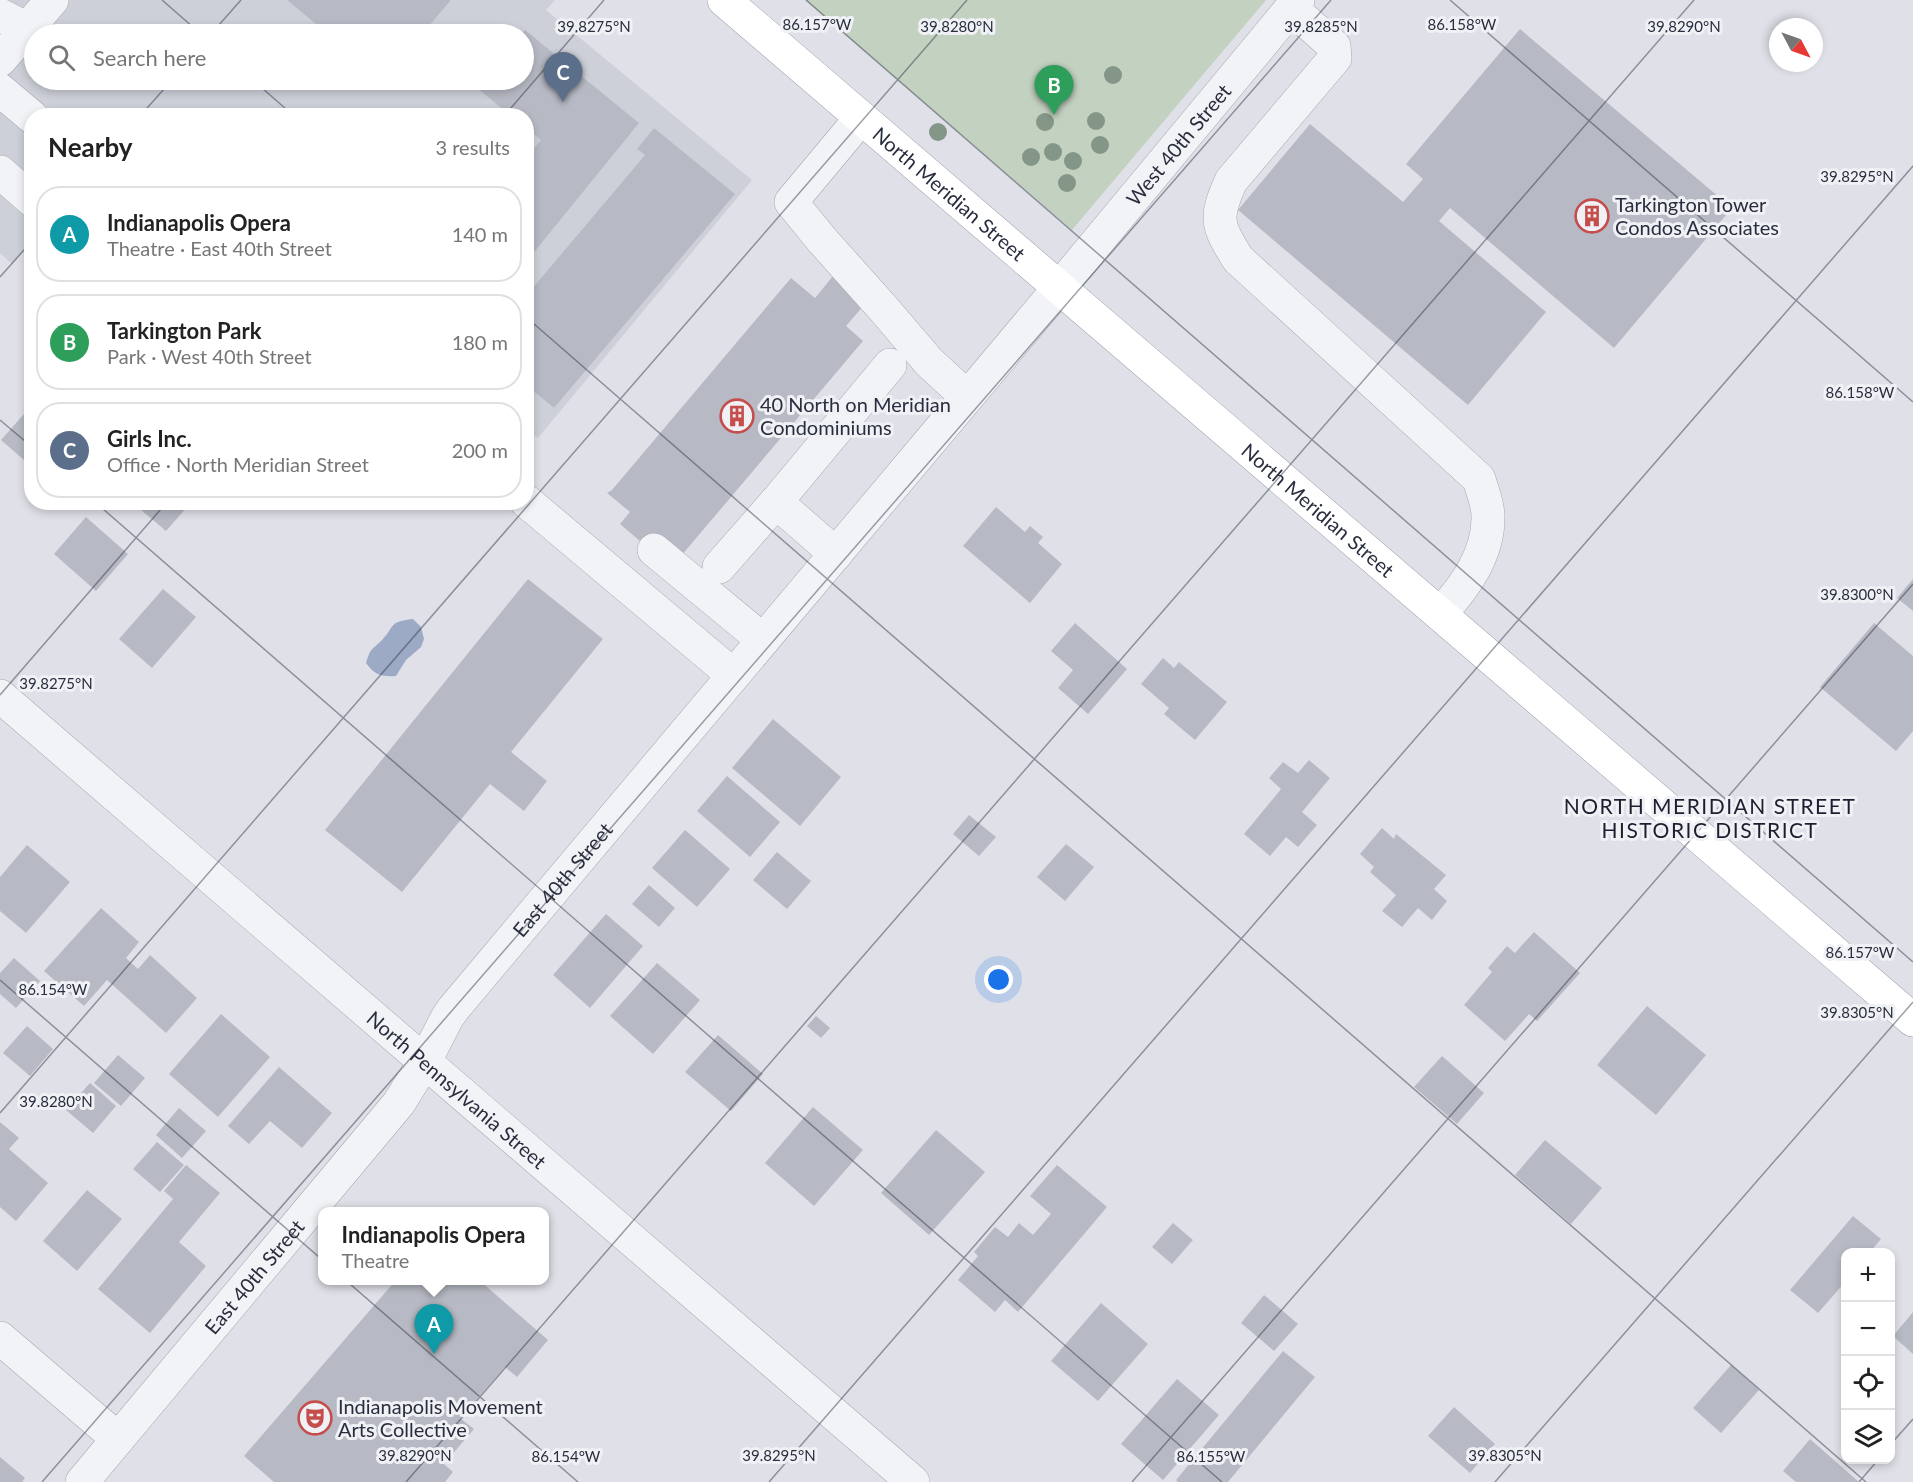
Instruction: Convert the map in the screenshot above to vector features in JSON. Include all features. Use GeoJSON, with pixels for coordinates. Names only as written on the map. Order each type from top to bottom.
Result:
{"type":"FeatureCollection","features":[{"type":"Feature","properties":{"kind":"main road","name":"North Meridian Street"},"geometry":{"type":"LineString","coordinates":[[724,0],[1913,1020]]}},
{"type":"Feature","properties":{"kind":"street"},"geometry":{"type":"LineString","coordinates":[[0,60],[14,22],[52,0]]}},
{"type":"Feature","properties":{"kind":"street"},"geometry":{"type":"LineString","coordinates":[[1295,4],[1334,46],[1335,58],[1231,181],[1222,201],[1219,219],[1223,236],[1238,259],[1479,479],[1488,514],[1486,543],[1461,591],[1440,614]]}},
{"type":"Feature","properties":{"kind":"street","name":"West 40th Street"},"geometry":{"type":"LineString","coordinates":[[1059,288],[1295,4]]}},
{"type":"Feature","properties":{"kind":"street"},"geometry":{"type":"LineString","coordinates":[[0,90],[24,110]]}},
{"type":"Feature","properties":{"kind":"street"},"geometry":{"type":"LineString","coordinates":[[861,118],[791,202],[929,362],[967,397]]}},
{"type":"Feature","properties":{"kind":"street"},"geometry":{"type":"LineString","coordinates":[[0,172],[24,193]]}},
{"type":"Feature","properties":{"kind":"street","name":"East 40th Street"},"geometry":{"type":"LineString","coordinates":[[82,1482],[399,1103],[454,1008],[1059,288]]}},
{"type":"Feature","properties":{"kind":"street"},"geometry":{"type":"LineString","coordinates":[[719,567],[890,365]]}},
{"type":"Feature","properties":{"kind":"street"},"geometry":{"type":"LineString","coordinates":[[776,502],[836,554]]}},
{"type":"Feature","properties":{"kind":"street"},"geometry":{"type":"LineString","coordinates":[[534,508],[733,675]]}},
{"type":"Feature","properties":{"kind":"street"},"geometry":{"type":"LineString","coordinates":[[654,550],[763,640]]}},
{"type":"Feature","properties":{"kind":"street","name":"North Pennsylvania Street"},"geometry":{"type":"LineString","coordinates":[[0,696],[914,1482]]}},
{"type":"Feature","properties":{"kind":"street"},"geometry":{"type":"LineString","coordinates":[[0,1338],[118,1439]]}},
{"type":"Feature","properties":{"kind":"shaded area"},"geometry":{"type":"Polygon","coordinates":[[[0,0],[555,0],[546,10],[752,180],[538,438],[534,435],[534,108],[24,108],[24,250],[12,264],[0,253],[0,0]]]}},
{"type":"Feature","properties":{"kind":"green space"},"geometry":{"type":"Polygon","coordinates":[[[805,0],[1266,0],[1072,230],[805,0]]]}},
{"type":"Feature","properties":{"kind":"water"},"geometry":{"type":"Polygon","coordinates":[[[413,619],[421,627],[424,639],[421,647],[406,660],[396,676],[375,673],[366,663],[370,652],[393,625],[413,619]]]}},
{"type":"Feature","properties":{"kind":"building"},"geometry":{"type":"Polygon","coordinates":[[[287,0],[451,0],[431,24],[316,24],[287,0]]]}},
{"type":"Feature","properties":{"kind":"building","name":"Tarkington Tower Condos Associates"},"geometry":{"type":"Polygon","coordinates":[[[1520,29],[1732,208],[1614,348],[1450,208],[1439,221],[1546,312],[1468,405],[1238,210],[1310,124],[1403,202],[1423,179],[1406,164],[1520,29]]]}},
{"type":"Feature","properties":{"kind":"building"},"geometry":{"type":"Polygon","coordinates":[[[534,37],[639,123],[534,252],[534,148],[541,140],[534,134],[534,108],[501,108],[479,90],[534,90],[534,37]]]}},
{"type":"Feature","properties":{"kind":"building"},"geometry":{"type":"Polygon","coordinates":[[[654,128],[735,194],[554,408],[534,392],[534,287],[645,155],[637,149],[654,128]]]}},
{"type":"Feature","properties":{"kind":"building","name":"40 North on Meridian Condominiums"},"geometry":{"type":"Polygon","coordinates":[[[833,276],[865,304],[846,326],[863,341],[681,556],[647,547],[620,524],[630,512],[607,493],[612,490],[791,278],[815,298],[833,276]]]}},
{"type":"Feature","properties":{"kind":"building"},"geometry":{"type":"Polygon","coordinates":[[[24,414],[24,460],[1,440],[24,414]]]}},
{"type":"Feature","properties":{"kind":"building"},"geometry":{"type":"Polygon","coordinates":[[[996,507],[1025,532],[1030,526],[1043,537],[1038,543],[1062,564],[1030,603],[963,546],[996,507]]]}},
{"type":"Feature","properties":{"kind":"building"},"geometry":{"type":"Polygon","coordinates":[[[141,510],[184,510],[166,531],[141,510]]]}},
{"type":"Feature","properties":{"kind":"building"},"geometry":{"type":"Polygon","coordinates":[[[86,517],[128,554],[96,591],[54,554],[86,517]]]}},
{"type":"Feature","properties":{"kind":"building"},"geometry":{"type":"Polygon","coordinates":[[[528,579],[603,639],[511,752],[547,781],[524,811],[490,784],[402,892],[325,830],[528,579]]]}},
{"type":"Feature","properties":{"kind":"building"},"geometry":{"type":"Polygon","coordinates":[[[1913,579],[1913,611],[1897,598],[1913,579]]]}},
{"type":"Feature","properties":{"kind":"building"},"geometry":{"type":"Polygon","coordinates":[[[163,589],[196,617],[152,668],[119,639],[163,589]]]}},
{"type":"Feature","properties":{"kind":"building"},"geometry":{"type":"Polygon","coordinates":[[[1075,623],[1127,669],[1088,714],[1058,688],[1073,670],[1051,651],[1075,623]]]}},
{"type":"Feature","properties":{"kind":"building"},"geometry":{"type":"Polygon","coordinates":[[[1874,623],[1913,656],[1913,731],[1896,751],[1820,687],[1874,623]]]}},
{"type":"Feature","properties":{"kind":"building"},"geometry":{"type":"Polygon","coordinates":[[[1163,658],[1174,668],[1179,662],[1227,702],[1195,740],[1164,714],[1169,708],[1141,684],[1163,658]]]}},
{"type":"Feature","properties":{"kind":"building"},"geometry":{"type":"Polygon","coordinates":[[[773,719],[841,777],[800,826],[732,768],[773,719]]]}},
{"type":"Feature","properties":{"kind":"building"},"geometry":{"type":"Polygon","coordinates":[[[1309,760],[1330,778],[1302,812],[1317,825],[1298,847],[1286,837],[1270,856],[1244,834],[1281,789],[1269,778],[1283,762],[1298,773],[1309,760]]]}},
{"type":"Feature","properties":{"kind":"building"},"geometry":{"type":"Polygon","coordinates":[[[727,776],[780,822],[750,857],[697,811],[727,776]]]}},
{"type":"Feature","properties":{"kind":"building"},"geometry":{"type":"Polygon","coordinates":[[[969,815],[996,837],[979,856],[953,834],[969,815]]]}},
{"type":"Feature","properties":{"kind":"building"},"geometry":{"type":"Polygon","coordinates":[[[1382,828],[1394,839],[1396,834],[1446,875],[1434,889],[1447,901],[1432,920],[1418,908],[1402,927],[1382,911],[1396,895],[1370,872],[1374,867],[1360,854],[1382,828]]]}},
{"type":"Feature","properties":{"kind":"building"},"geometry":{"type":"Polygon","coordinates":[[[685,830],[730,869],[697,907],[652,868],[685,830]]]}},
{"type":"Feature","properties":{"kind":"building"},"geometry":{"type":"Polygon","coordinates":[[[1066,844],[1094,867],[1065,901],[1037,877],[1066,844]]]}},
{"type":"Feature","properties":{"kind":"building"},"geometry":{"type":"Polygon","coordinates":[[[27,845],[70,882],[26,933],[0,911],[0,877],[27,845]]]}},
{"type":"Feature","properties":{"kind":"building"},"geometry":{"type":"Polygon","coordinates":[[[777,852],[811,881],[787,909],[753,880],[777,852]]]}},
{"type":"Feature","properties":{"kind":"building"},"geometry":{"type":"Polygon","coordinates":[[[649,885],[675,908],[659,927],[632,904],[649,885]]]}},
{"type":"Feature","properties":{"kind":"building"},"geometry":{"type":"Polygon","coordinates":[[[101,908],[139,942],[126,958],[138,969],[150,955],[197,998],[166,1033],[107,980],[84,1006],[44,971],[101,908]]]}},
{"type":"Feature","properties":{"kind":"building"},"geometry":{"type":"Polygon","coordinates":[[[606,914],[643,946],[590,1008],[553,975],[606,914]]]}},
{"type":"Feature","properties":{"kind":"building"},"geometry":{"type":"Polygon","coordinates":[[[1534,932],[1580,973],[1537,1021],[1529,1014],[1505,1041],[1464,1005],[1492,972],[1488,968],[1507,946],[1515,953],[1534,932]]]}},
{"type":"Feature","properties":{"kind":"building"},"geometry":{"type":"Polygon","coordinates":[[[14,958],[40,981],[16,1008],[0,994],[0,973],[14,958]]]}},
{"type":"Feature","properties":{"kind":"building"},"geometry":{"type":"Polygon","coordinates":[[[657,963],[700,1000],[653,1054],[610,1016],[657,963]]]}},
{"type":"Feature","properties":{"kind":"building"},"geometry":{"type":"Polygon","coordinates":[[[1647,1006],[1706,1055],[1656,1115],[1597,1065],[1647,1006]]]}},
{"type":"Feature","properties":{"kind":"building"},"geometry":{"type":"Polygon","coordinates":[[[221,1014],[270,1057],[218,1117],[169,1074],[221,1014]]]}},
{"type":"Feature","properties":{"kind":"building"},"geometry":{"type":"Polygon","coordinates":[[[816,1016],[830,1028],[821,1038],[807,1026],[816,1016]]]}},
{"type":"Feature","properties":{"kind":"building"},"geometry":{"type":"Polygon","coordinates":[[[27,1026],[53,1049],[30,1076],[3,1053],[27,1026]]]}},
{"type":"Feature","properties":{"kind":"building"},"geometry":{"type":"Polygon","coordinates":[[[718,1035],[763,1074],[731,1111],[685,1072],[718,1035]]]}},
{"type":"Feature","properties":{"kind":"building"},"geometry":{"type":"Polygon","coordinates":[[[118,1055],[145,1078],[121,1106],[94,1083],[118,1055]]]}},
{"type":"Feature","properties":{"kind":"building"},"geometry":{"type":"Polygon","coordinates":[[[1442,1056],[1484,1093],[1457,1124],[1414,1087],[1442,1056]]]}},
{"type":"Feature","properties":{"kind":"building"},"geometry":{"type":"Polygon","coordinates":[[[279,1067],[332,1113],[302,1148],[270,1121],[249,1144],[228,1126],[279,1067]]]}},
{"type":"Feature","properties":{"kind":"building"},"geometry":{"type":"Polygon","coordinates":[[[90,1083],[116,1106],[93,1133],[66,1110],[90,1083]]]}},
{"type":"Feature","properties":{"kind":"building"},"geometry":{"type":"Polygon","coordinates":[[[813,1107],[863,1150],[814,1206],[765,1163],[813,1107]]]}},
{"type":"Feature","properties":{"kind":"building"},"geometry":{"type":"Polygon","coordinates":[[[179,1108],[206,1131],[182,1158],[156,1135],[179,1108]]]}},
{"type":"Feature","properties":{"kind":"building"},"geometry":{"type":"Polygon","coordinates":[[[0,1122],[19,1138],[9,1149],[48,1183],[16,1221],[0,1207],[0,1122]]]}},
{"type":"Feature","properties":{"kind":"building"},"geometry":{"type":"Polygon","coordinates":[[[936,1130],[985,1172],[929,1235],[881,1193],[936,1130]]]}},
{"type":"Feature","properties":{"kind":"building"},"geometry":{"type":"Polygon","coordinates":[[[1545,1140],[1602,1188],[1571,1224],[1515,1175],[1545,1140]]]}},
{"type":"Feature","properties":{"kind":"building"},"geometry":{"type":"Polygon","coordinates":[[[157,1142],[184,1165],[160,1192],[133,1169],[157,1142]]]}},
{"type":"Feature","properties":{"kind":"building"},"geometry":{"type":"Polygon","coordinates":[[[186,1165],[220,1193],[179,1242],[206,1266],[150,1333],[98,1289],[173,1199],[164,1191],[186,1165]]]}},
{"type":"Feature","properties":{"kind":"building"},"geometry":{"type":"Polygon","coordinates":[[[1057,1165],[1107,1207],[1018,1312],[1005,1300],[995,1312],[958,1280],[978,1256],[974,1252],[995,1227],[1008,1237],[1019,1223],[1033,1235],[1051,1214],[1030,1196],[1057,1165]]]}},
{"type":"Feature","properties":{"kind":"building"},"geometry":{"type":"Polygon","coordinates":[[[87,1190],[122,1219],[77,1271],[43,1241],[87,1190]]]}},
{"type":"Feature","properties":{"kind":"building"},"geometry":{"type":"Polygon","coordinates":[[[1853,1216],[1881,1239],[1873,1248],[1841,1248],[1841,1287],[1818,1313],[1790,1290],[1853,1216]]]}},
{"type":"Feature","properties":{"kind":"building"},"geometry":{"type":"Polygon","coordinates":[[[1173,1223],[1193,1240],[1172,1264],[1152,1247],[1173,1223]]]}},
{"type":"Feature","properties":{"kind":"building"},"geometry":{"type":"Polygon","coordinates":[[[392,1285],[485,1285],[548,1340],[517,1377],[505,1367],[460,1418],[474,1429],[444,1464],[453,1472],[445,1482],[274,1482],[244,1456],[392,1285]]]}},
{"type":"Feature","properties":{"kind":"building"},"geometry":{"type":"Polygon","coordinates":[[[1264,1295],[1298,1324],[1274,1351],[1241,1323],[1264,1295]]]}},
{"type":"Feature","properties":{"kind":"building"},"geometry":{"type":"Polygon","coordinates":[[[1101,1303],[1148,1344],[1098,1401],[1051,1361],[1101,1303]]]}},
{"type":"Feature","properties":{"kind":"building"},"geometry":{"type":"Polygon","coordinates":[[[1913,1312],[1913,1354],[1895,1338],[1895,1334],[1913,1312]]]}},
{"type":"Feature","properties":{"kind":"building"},"geometry":{"type":"Polygon","coordinates":[[[1283,1351],[1315,1377],[1228,1482],[1178,1482],[1176,1480],[1283,1351]]]}},
{"type":"Feature","properties":{"kind":"building"},"geometry":{"type":"Polygon","coordinates":[[[1731,1365],[1759,1390],[1721,1433],[1693,1408],[1731,1365]]]}},
{"type":"Feature","properties":{"kind":"building"},"geometry":{"type":"Polygon","coordinates":[[[1177,1379],[1219,1415],[1163,1480],[1121,1444],[1177,1379]]]}},
{"type":"Feature","properties":{"kind":"building"},"geometry":{"type":"Polygon","coordinates":[[[1454,1407],[1495,1444],[1470,1473],[1428,1436],[1454,1407]]]}},
{"type":"Feature","properties":{"kind":"building"},"geometry":{"type":"Polygon","coordinates":[[[1810,1439],[1859,1482],[1796,1482],[1783,1471],[1810,1439]]]}},
{"type":"Feature","properties":{"kind":"building"},"geometry":{"type":"Polygon","coordinates":[[[0,1457],[25,1478],[22,1482],[0,1482],[0,1457]]]}},
{"type":"Feature","properties":{"kind":"place","name":"Girls Inc."},"geometry":{"type":"Point","coordinates":[563,102]}},
{"type":"Feature","properties":{"kind":"place","name":"Tarkington Park"},"geometry":{"type":"Point","coordinates":[1054,115]}},
{"type":"Feature","properties":{"kind":"place","name":"Tarkington Tower Condos Associates"},"geometry":{"type":"Point","coordinates":[1592,216]}},
{"type":"Feature","properties":{"kind":"place","name":"40 North on Meridian Condominiums"},"geometry":{"type":"Point","coordinates":[737,416]}},
{"type":"Feature","properties":{"kind":"place","name":"Indianapolis Opera"},"geometry":{"type":"Point","coordinates":[434,1354]}},
{"type":"Feature","properties":{"kind":"place","name":"Indianapolis Movement Arts Collective"},"geometry":{"type":"Point","coordinates":[315,1418]}},
{"type":"Feature","properties":{"kind":"district","name":"NORTH MERIDIAN STREET HISTORIC DISTRICT"},"geometry":{"type":"Point","coordinates":[1710,817]}}]}
